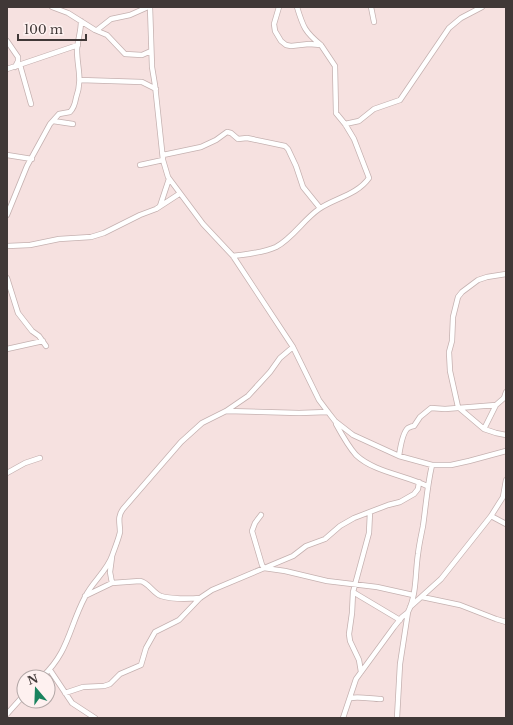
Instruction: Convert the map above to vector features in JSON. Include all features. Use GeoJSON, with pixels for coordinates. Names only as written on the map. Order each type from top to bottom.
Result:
{"type":"FeatureCollection","features":[{"type":"Feature","properties":{"kind":"street"},"geometry":{"type":"LineString","coordinates":[[52,7],[68,13],[98,30],[110,38],[125,54],[142,55],[151,51]]}},
{"type":"Feature","properties":{"kind":"street"},"geometry":{"type":"LineString","coordinates":[[98,30],[111,19],[130,15],[149,7],[151,51],[163,158],[169,179],[203,224],[233,256],[293,347],[319,400],[335,421],[349,447],[364,462],[427,486]]}},
{"type":"Feature","properties":{"kind":"street"},"geometry":{"type":"LineString","coordinates":[[279,7],[274,24],[275,31],[281,41],[286,45],[291,46],[309,44],[321,45]]}},
{"type":"Feature","properties":{"kind":"street"},"geometry":{"type":"LineString","coordinates":[[233,256],[260,252],[277,247],[289,238],[320,208],[353,192],[368,180],[369,177],[354,139],[339,117],[336,109],[335,66],[321,45],[308,34],[301,20],[297,7]]}},
{"type":"Feature","properties":{"kind":"street"},"geometry":{"type":"LineString","coordinates":[[371,7],[374,22]]}},
{"type":"Feature","properties":{"kind":"street"},"geometry":{"type":"LineString","coordinates":[[345,124],[360,121],[374,109],[390,104],[402,97],[449,28],[461,18],[482,7]]}},
{"type":"Feature","properties":{"kind":"street"},"geometry":{"type":"LineString","coordinates":[[7,215],[25,171],[53,121],[59,114],[73,110],[79,92],[80,80],[78,45],[81,32],[81,21]]}},
{"type":"Feature","properties":{"kind":"street"},"geometry":{"type":"LineString","coordinates":[[7,41],[18,58],[18,66],[31,104]]}},
{"type":"Feature","properties":{"kind":"street"},"geometry":{"type":"LineString","coordinates":[[7,70],[78,45]]}},
{"type":"Feature","properties":{"kind":"street"},"geometry":{"type":"LineString","coordinates":[[80,80],[142,82],[156,89]]}},
{"type":"Feature","properties":{"kind":"street"},"geometry":{"type":"LineString","coordinates":[[53,121],[73,124]]}},
{"type":"Feature","properties":{"kind":"street"},"geometry":{"type":"LineString","coordinates":[[140,165],[201,147],[216,140],[227,132],[231,133],[238,139],[247,138],[285,146],[296,166],[303,187],[320,208]]}},
{"type":"Feature","properties":{"kind":"street"},"geometry":{"type":"LineString","coordinates":[[7,155],[32,159]]}},
{"type":"Feature","properties":{"kind":"street"},"geometry":{"type":"LineString","coordinates":[[160,206],[169,179]]}},
{"type":"Feature","properties":{"kind":"street"},"geometry":{"type":"LineString","coordinates":[[7,246],[30,245],[59,239],[83,238],[99,235],[160,206],[179,194]]}},
{"type":"Feature","properties":{"kind":"street"},"geometry":{"type":"LineString","coordinates":[[506,274],[478,280],[462,292],[458,298],[453,317],[452,341],[449,352],[450,371],[458,407],[484,429],[506,435]]}},
{"type":"Feature","properties":{"kind":"street"},"geometry":{"type":"LineString","coordinates":[[7,278],[18,313],[46,346]]}},
{"type":"Feature","properties":{"kind":"street"},"geometry":{"type":"LineString","coordinates":[[7,349],[42,341]]}},
{"type":"Feature","properties":{"kind":"street"},"geometry":{"type":"LineString","coordinates":[[112,583],[110,572],[112,556],[120,532],[119,515],[123,509],[181,442],[202,424],[226,411],[248,396],[265,378],[280,358],[293,347]]}},
{"type":"Feature","properties":{"kind":"street"},"geometry":{"type":"LineString","coordinates":[[484,429],[496,405],[504,398],[506,392]]}},
{"type":"Feature","properties":{"kind":"street"},"geometry":{"type":"LineString","coordinates":[[400,456],[401,445],[406,430],[409,427],[414,426],[427,410],[431,408],[496,405]]}},
{"type":"Feature","properties":{"kind":"street"},"geometry":{"type":"LineString","coordinates":[[226,411],[299,413],[328,412]]}},
{"type":"Feature","properties":{"kind":"street"},"geometry":{"type":"LineString","coordinates":[[335,421],[353,435],[400,456],[432,466],[470,462],[506,451]]}},
{"type":"Feature","properties":{"kind":"street"},"geometry":{"type":"LineString","coordinates":[[7,473],[40,458]]}},
{"type":"Feature","properties":{"kind":"street"},"geometry":{"type":"LineString","coordinates":[[343,718],[351,698],[356,679],[362,672],[362,669],[407,613],[410,607],[413,595],[427,486],[432,466]]}},
{"type":"Feature","properties":{"kind":"street"},"geometry":{"type":"LineString","coordinates":[[410,607],[442,579],[491,516],[503,497],[506,480]]}},
{"type":"Feature","properties":{"kind":"street"},"geometry":{"type":"LineString","coordinates":[[65,693],[83,687],[104,686],[110,684],[120,674],[143,664],[146,648],[155,632],[179,620],[200,598],[212,590],[293,556],[306,546],[325,538],[340,526],[354,518],[407,499],[418,489],[419,482]]}},
{"type":"Feature","properties":{"kind":"street"},"geometry":{"type":"LineString","coordinates":[[362,672],[359,660],[350,641],[349,634],[353,592],[357,584],[369,533],[370,512]]}},
{"type":"Feature","properties":{"kind":"street"},"geometry":{"type":"LineString","coordinates":[[261,515],[255,523],[252,531],[264,568]]}},
{"type":"Feature","properties":{"kind":"street"},"geometry":{"type":"LineString","coordinates":[[491,516],[506,524]]}},
{"type":"Feature","properties":{"kind":"street"},"geometry":{"type":"LineString","coordinates":[[51,669],[67,642],[85,596],[112,556]]}},
{"type":"Feature","properties":{"kind":"street"},"geometry":{"type":"LineString","coordinates":[[264,568],[285,571],[327,581],[357,584],[413,595]]}},
{"type":"Feature","properties":{"kind":"street"},"geometry":{"type":"LineString","coordinates":[[85,596],[112,583],[142,581],[160,596],[186,599],[200,598]]}},
{"type":"Feature","properties":{"kind":"street"},"geometry":{"type":"LineString","coordinates":[[353,592],[400,620]]}},
{"type":"Feature","properties":{"kind":"street"},"geometry":{"type":"LineString","coordinates":[[422,597],[460,605],[506,622]]}},
{"type":"Feature","properties":{"kind":"street"},"geometry":{"type":"LineString","coordinates":[[397,718],[400,664],[407,613]]}},
{"type":"Feature","properties":{"kind":"street"},"geometry":{"type":"LineString","coordinates":[[56,679],[72,703],[95,718]]}},
{"type":"Feature","properties":{"kind":"street"},"geometry":{"type":"LineString","coordinates":[[351,698],[356,696],[368,699],[381,699]]}},
{"type":"Feature","properties":{"kind":"street"},"geometry":{"type":"LineString","coordinates":[[7,714],[16,703]]}},
{"type":"Feature","properties":{"kind":"street"},"geometry":{"type":"LineString","coordinates":[[7,707],[13,706]]}}]}
